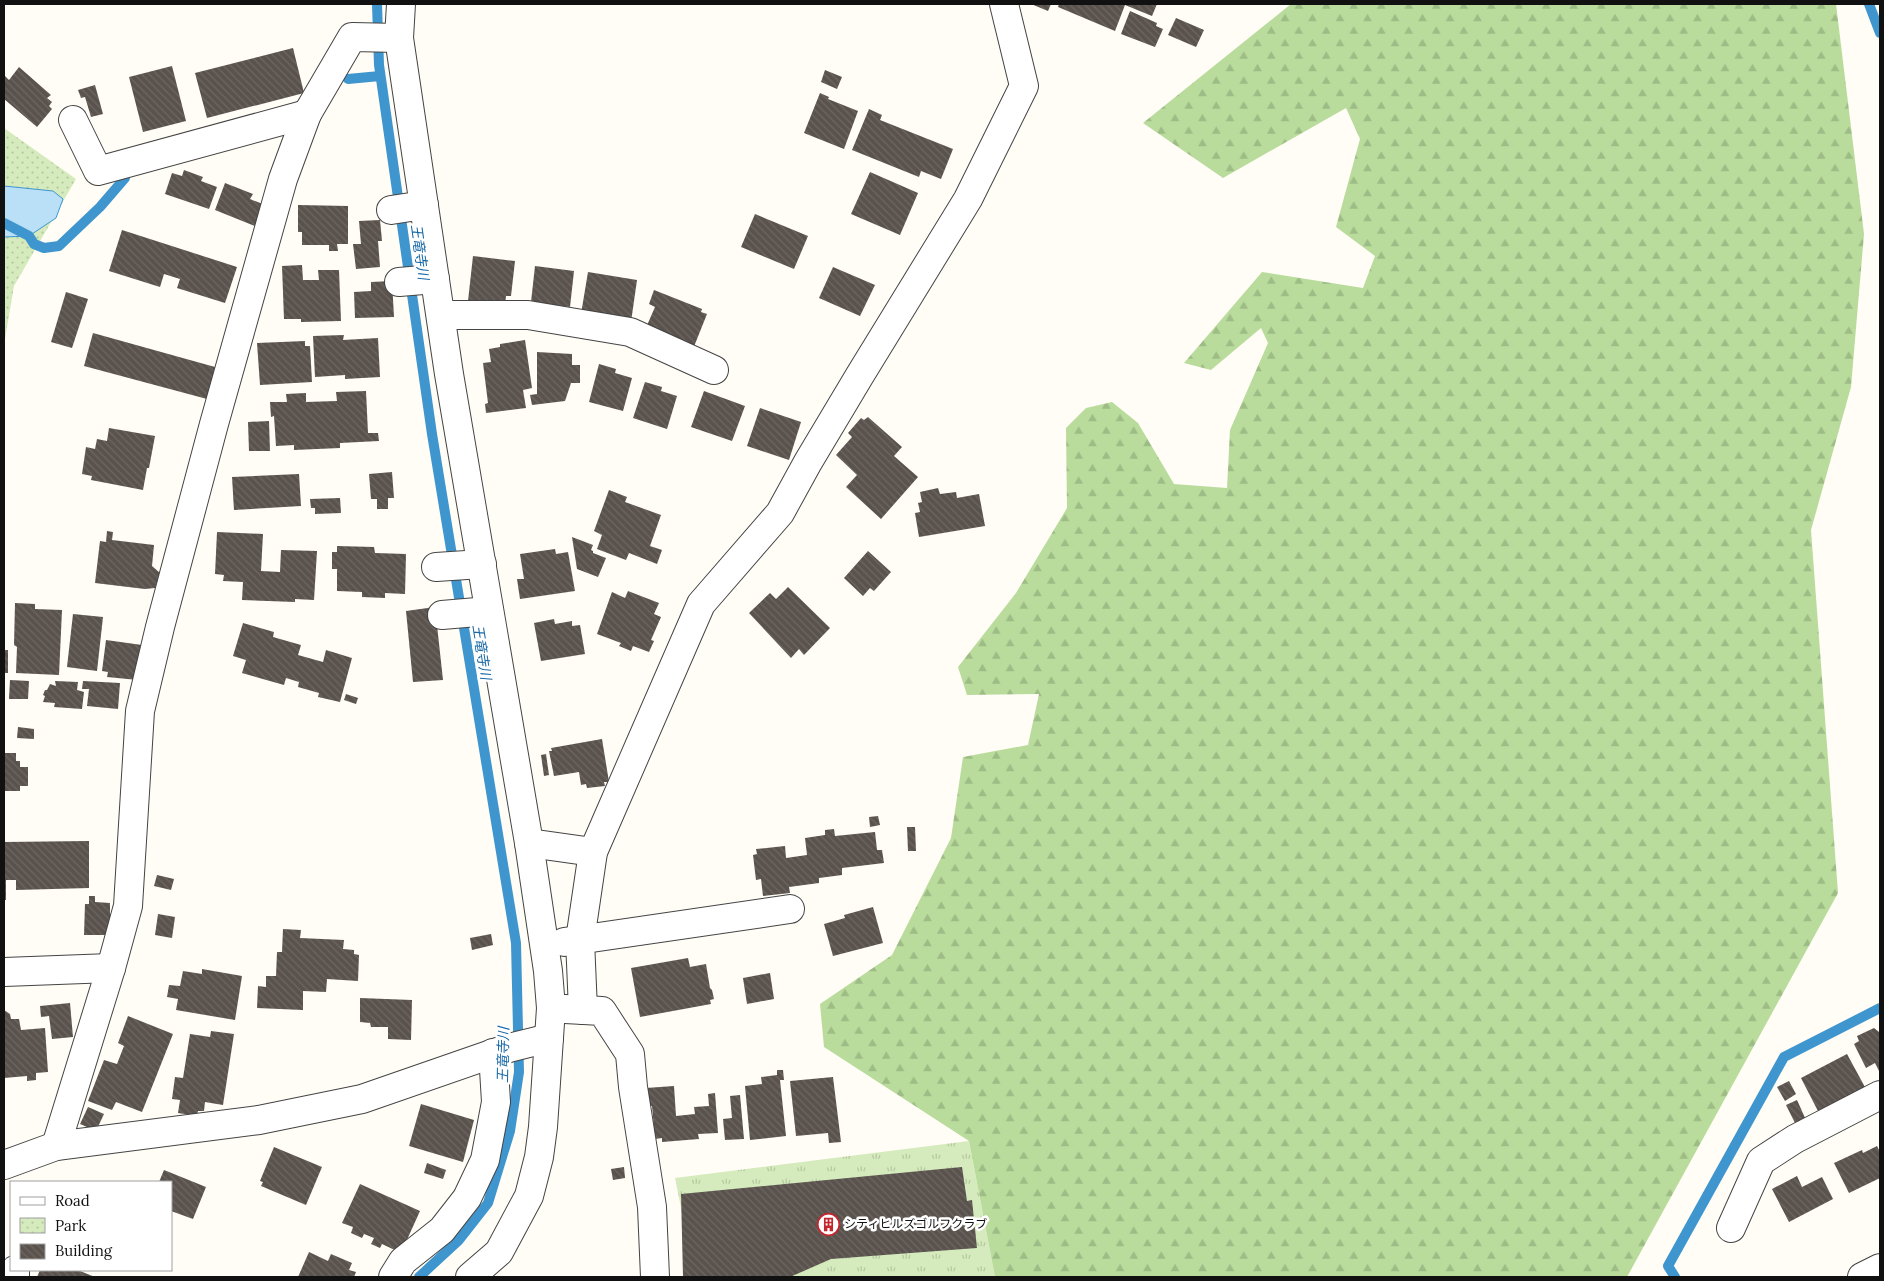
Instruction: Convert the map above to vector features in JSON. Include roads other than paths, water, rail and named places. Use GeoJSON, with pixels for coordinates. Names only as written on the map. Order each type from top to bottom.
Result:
{"type":"FeatureCollection","features":[{"type":"Feature","properties":{"kind":"street"},"geometry":{"type":"LineString","coordinates":[[400,4],[394,38],[409,207],[418,280],[441,315],[458,566],[465,613],[529,844],[551,1008],[542,1039],[543,1127],[539,1156],[529,1196],[499,1252],[470,1277]]}},
{"type":"Feature","properties":{"kind":"street"},"geometry":{"type":"LineString","coordinates":[[582,1010],[580,940],[593,852],[701,604],[780,513],[841,407],[968,199],[1024,86],[1004,4]]}},
{"type":"Feature","properties":{"kind":"street"},"geometry":{"type":"LineString","coordinates":[[24,1181],[43,1151],[111,968],[128,906],[140,711],[163,617],[249,296],[283,179],[307,114],[352,37],[394,38]]}},
{"type":"Feature","properties":{"kind":"street"},"geometry":{"type":"LineString","coordinates":[[73,120],[98,171],[307,114]]}},
{"type":"Feature","properties":{"kind":"street"},"geometry":{"type":"LineString","coordinates":[[441,315],[528,315],[630,332],[714,370]]}},
{"type":"Feature","properties":{"kind":"street"},"geometry":{"type":"LineString","coordinates":[[529,844],[593,852]]}},
{"type":"Feature","properties":{"kind":"street"},"geometry":{"type":"LineString","coordinates":[[544,945],[790,909]]}},
{"type":"Feature","properties":{"kind":"street"},"geometry":{"type":"LineString","coordinates":[[4,972],[111,968]]}},
{"type":"Feature","properties":{"kind":"street"},"geometry":{"type":"LineString","coordinates":[[551,1008],[602,1011],[630,1054],[633,1087],[652,1207],[655,1277]]}},
{"type":"Feature","properties":{"kind":"street"},"geometry":{"type":"LineString","coordinates":[[4,1165],[43,1151],[259,1120],[362,1099],[501,1050],[542,1039]]}},
{"type":"Feature","properties":{"kind":"street"},"geometry":{"type":"LineString","coordinates":[[393,1277],[404,1261],[442,1230],[467,1198],[485,1160],[496,1102],[501,1050]]}},
{"type":"Feature","properties":{"kind":"street"},"geometry":{"type":"LineString","coordinates":[[1731,1228],[1761,1161],[1795,1139],[1880,1095]]}},
{"type":"Feature","properties":{"kind":"street"},"geometry":{"type":"LineString","coordinates":[[1862,1277],[1880,1268]]}},
{"type":"Feature","properties":{"kind":"water"},"geometry":{"type":"Polygon","coordinates":[[[4,186],[53,191],[63,199],[56,218],[29,236],[4,237],[4,186]]]}},
{"type":"Feature","properties":{"kind":"waterway","name":"王竜寺川"},"geometry":{"type":"LineString","coordinates":[[377,4],[379,65],[432,434],[516,943],[519,1072],[510,1131],[488,1203],[459,1240],[419,1277]]}},
{"type":"Feature","properties":{"kind":"waterway"},"geometry":{"type":"LineString","coordinates":[[1869,4],[1880,33]]}},
{"type":"Feature","properties":{"kind":"waterway"},"geometry":{"type":"LineString","coordinates":[[348,79],[380,76]]}},
{"type":"Feature","properties":{"kind":"waterway"},"geometry":{"type":"LineString","coordinates":[[4,223],[29,236],[34,244],[44,248],[59,246],[100,207],[125,178]]}},
{"type":"Feature","properties":{"kind":"waterway"},"geometry":{"type":"LineString","coordinates":[[1675,1277],[1668,1266],[1784,1057],[1880,1008]]}},
{"type":"Feature","properties":{"kind":"place","name":"シティヒルズゴルフクラブ"},"geometry":{"type":"Point","coordinates":[828,1224]}}]}
